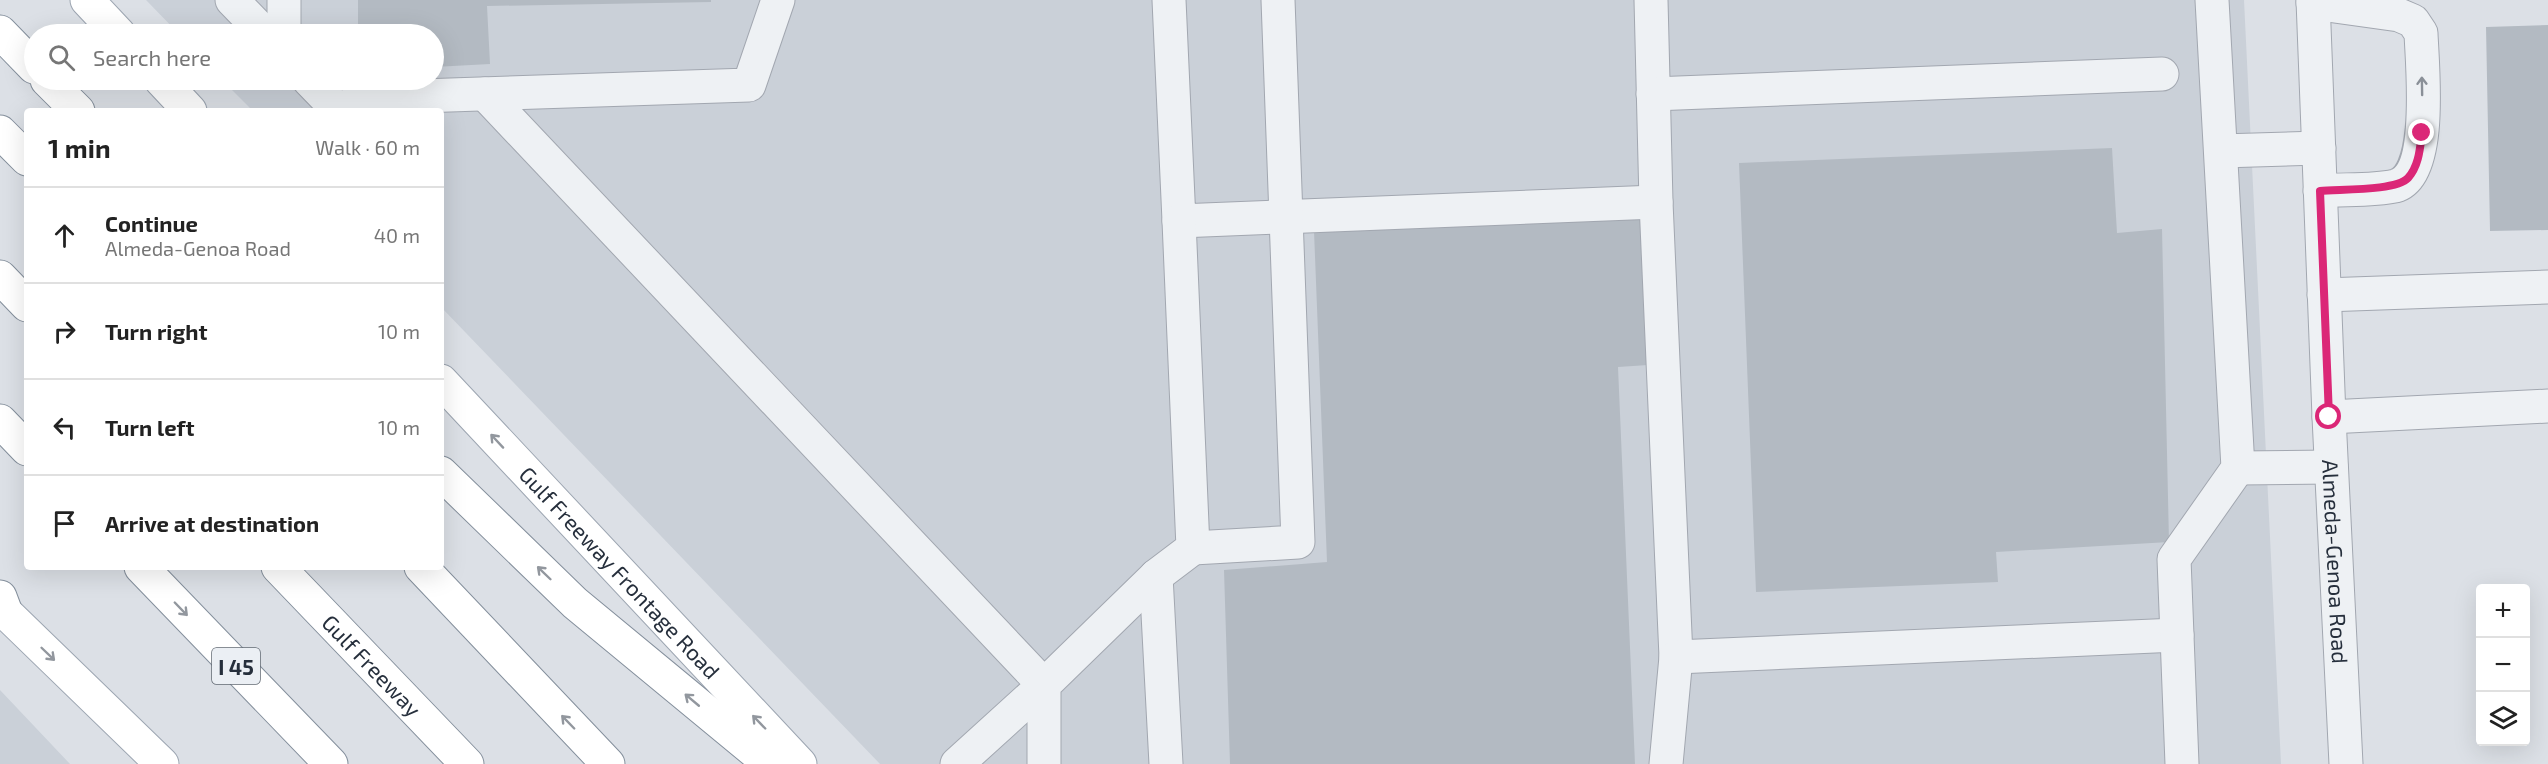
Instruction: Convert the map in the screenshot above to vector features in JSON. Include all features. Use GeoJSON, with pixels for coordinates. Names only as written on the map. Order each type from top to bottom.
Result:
{"type":"FeatureCollection","features":[{"type":"Feature","properties":{"kind":"main road"},"geometry":{"type":"LineString","coordinates":[[87,0],[110,24]]}},
{"type":"Feature","properties":{"kind":"main road"},"geometry":{"type":"LineString","coordinates":[[0,32],[24,57]]}},
{"type":"Feature","properties":{"kind":"main road"},"geometry":{"type":"LineString","coordinates":[[57,90],[75,108]]}},
{"type":"Feature","properties":{"kind":"main road"},"geometry":{"type":"LineString","coordinates":[[170,90],[187,108]]}},
{"type":"Feature","properties":{"kind":"main road"},"geometry":{"type":"LineString","coordinates":[[0,132],[24,156]]}},
{"type":"Feature","properties":{"kind":"main road"},"geometry":{"type":"LineString","coordinates":[[0,277],[24,302]]}},
{"type":"Feature","properties":{"kind":"main road","name":"Gulf Freeway Frontage Road"},"geometry":{"type":"LineString","coordinates":[[444,384],[800,764]]}},
{"type":"Feature","properties":{"kind":"main road"},"geometry":{"type":"LineString","coordinates":[[0,421],[24,446]]}},
{"type":"Feature","properties":{"kind":"main road"},"geometry":{"type":"LineString","coordinates":[[444,476],[575,603],[770,764]]}},
{"type":"Feature","properties":{"kind":"main road","name":"I 45"},"geometry":{"type":"LineString","coordinates":[[144,570],[331,764]]}},
{"type":"Feature","properties":{"kind":"main road","name":"Gulf Freeway"},"geometry":{"type":"LineString","coordinates":[[281,570],[467,764]]}},
{"type":"Feature","properties":{"kind":"main road"},"geometry":{"type":"LineString","coordinates":[[424,570],[608,764]]}},
{"type":"Feature","properties":{"kind":"main road"},"geometry":{"type":"LineString","coordinates":[[2,606],[153,760]]}},
{"type":"Feature","properties":{"kind":"street"},"geometry":{"type":"LineString","coordinates":[[232,0],[255,24]]}},
{"type":"Feature","properties":{"kind":"street"},"geometry":{"type":"LineString","coordinates":[[284,0],[284,24]]}},
{"type":"Feature","properties":{"kind":"street"},"geometry":{"type":"LineString","coordinates":[[345,108],[360,98],[749,85],[778,0]]}},
{"type":"Feature","properties":{"kind":"street"},"geometry":{"type":"LineString","coordinates":[[1169,0],[1193,548]]}},
{"type":"Feature","properties":{"kind":"street"},"geometry":{"type":"LineString","coordinates":[[957,764],[1156,576],[1193,548],[1298,542],[1278,0]]}},
{"type":"Feature","properties":{"kind":"street"},"geometry":{"type":"LineString","coordinates":[[1651,0],[1656,202],[1676,657],[1666,764]]}},
{"type":"Feature","properties":{"kind":"street"},"geometry":{"type":"LineString","coordinates":[[2182,764],[2174,559],[2238,468],[2212,0]]}},
{"type":"Feature","properties":{"kind":"street"},"geometry":{"type":"LineString","coordinates":[[2313,1],[2399,15],[2413,21],[2421,33],[2422,133],[2417,161],[2408,178],[2396,185],[2320,191]]}},
{"type":"Feature","properties":{"kind":"street","name":"Almeda-Genoa Road"},"geometry":{"type":"LineString","coordinates":[[2313,1],[2331,467],[2346,764]]}},
{"type":"Feature","properties":{"kind":"street"},"geometry":{"type":"LineString","coordinates":[[1653,94],[2162,74]]}},
{"type":"Feature","properties":{"kind":"street"},"geometry":{"type":"LineString","coordinates":[[319,90],[337,108]]}},
{"type":"Feature","properties":{"kind":"street"},"geometry":{"type":"LineString","coordinates":[[485,94],[1044,684],[1044,764]]}},
{"type":"Feature","properties":{"kind":"street"},"geometry":{"type":"LineString","coordinates":[[2221,151],[2319,148]]}},
{"type":"Feature","properties":{"kind":"street"},"geometry":{"type":"LineString","coordinates":[[1179,221],[1656,202]]}},
{"type":"Feature","properties":{"kind":"street"},"geometry":{"type":"LineString","coordinates":[[2324,295],[2548,287]]}},
{"type":"Feature","properties":{"kind":"street"},"geometry":{"type":"LineString","coordinates":[[2329,417],[2548,406]]}},
{"type":"Feature","properties":{"kind":"street"},"geometry":{"type":"LineString","coordinates":[[2238,468],[2331,467]]}},
{"type":"Feature","properties":{"kind":"street"},"geometry":{"type":"LineString","coordinates":[[1156,576],[1166,764]]}},
{"type":"Feature","properties":{"kind":"street"},"geometry":{"type":"LineString","coordinates":[[1676,657],[2177,635]]}},
{"type":"Feature","properties":{"kind":"shaded area"},"geometry":{"type":"Polygon","coordinates":[[[146,0],[2244,0],[2281,764],[880,764],[444,310],[444,108],[250,108],[232,90],[444,90],[444,24],[169,24],[146,0]]]}},
{"type":"Feature","properties":{"kind":"shaded area"},"geometry":{"type":"Polygon","coordinates":[[[0,690],[70,764],[0,764],[0,690]]]}},
{"type":"Feature","properties":{"kind":"building"},"geometry":{"type":"Polygon","coordinates":[[[358,0],[711,0],[711,2],[487,6],[490,64],[444,66],[444,24],[358,24],[358,0]]]}},
{"type":"Feature","properties":{"kind":"building"},"geometry":{"type":"Polygon","coordinates":[[[2548,25],[2548,230],[2490,231],[2486,27],[2548,25]]]}},
{"type":"Feature","properties":{"kind":"building"},"geometry":{"type":"Polygon","coordinates":[[[2112,148],[2117,233],[2162,229],[2169,542],[1996,552],[1998,582],[1756,592],[1739,163],[2112,148]]]}},
{"type":"Feature","properties":{"kind":"building"},"geometry":{"type":"Polygon","coordinates":[[[1642,219],[1648,365],[1618,367],[1635,764],[1230,764],[1224,570],[1327,562],[1314,231],[1642,219]]]}},
{"type":"Feature","properties":{"kind":"route"},"geometry":{"type":"LineString","coordinates":[[2329,417],[2320,191],[2396,185],[2408,178],[2417,161],[2422,133]]}}]}
